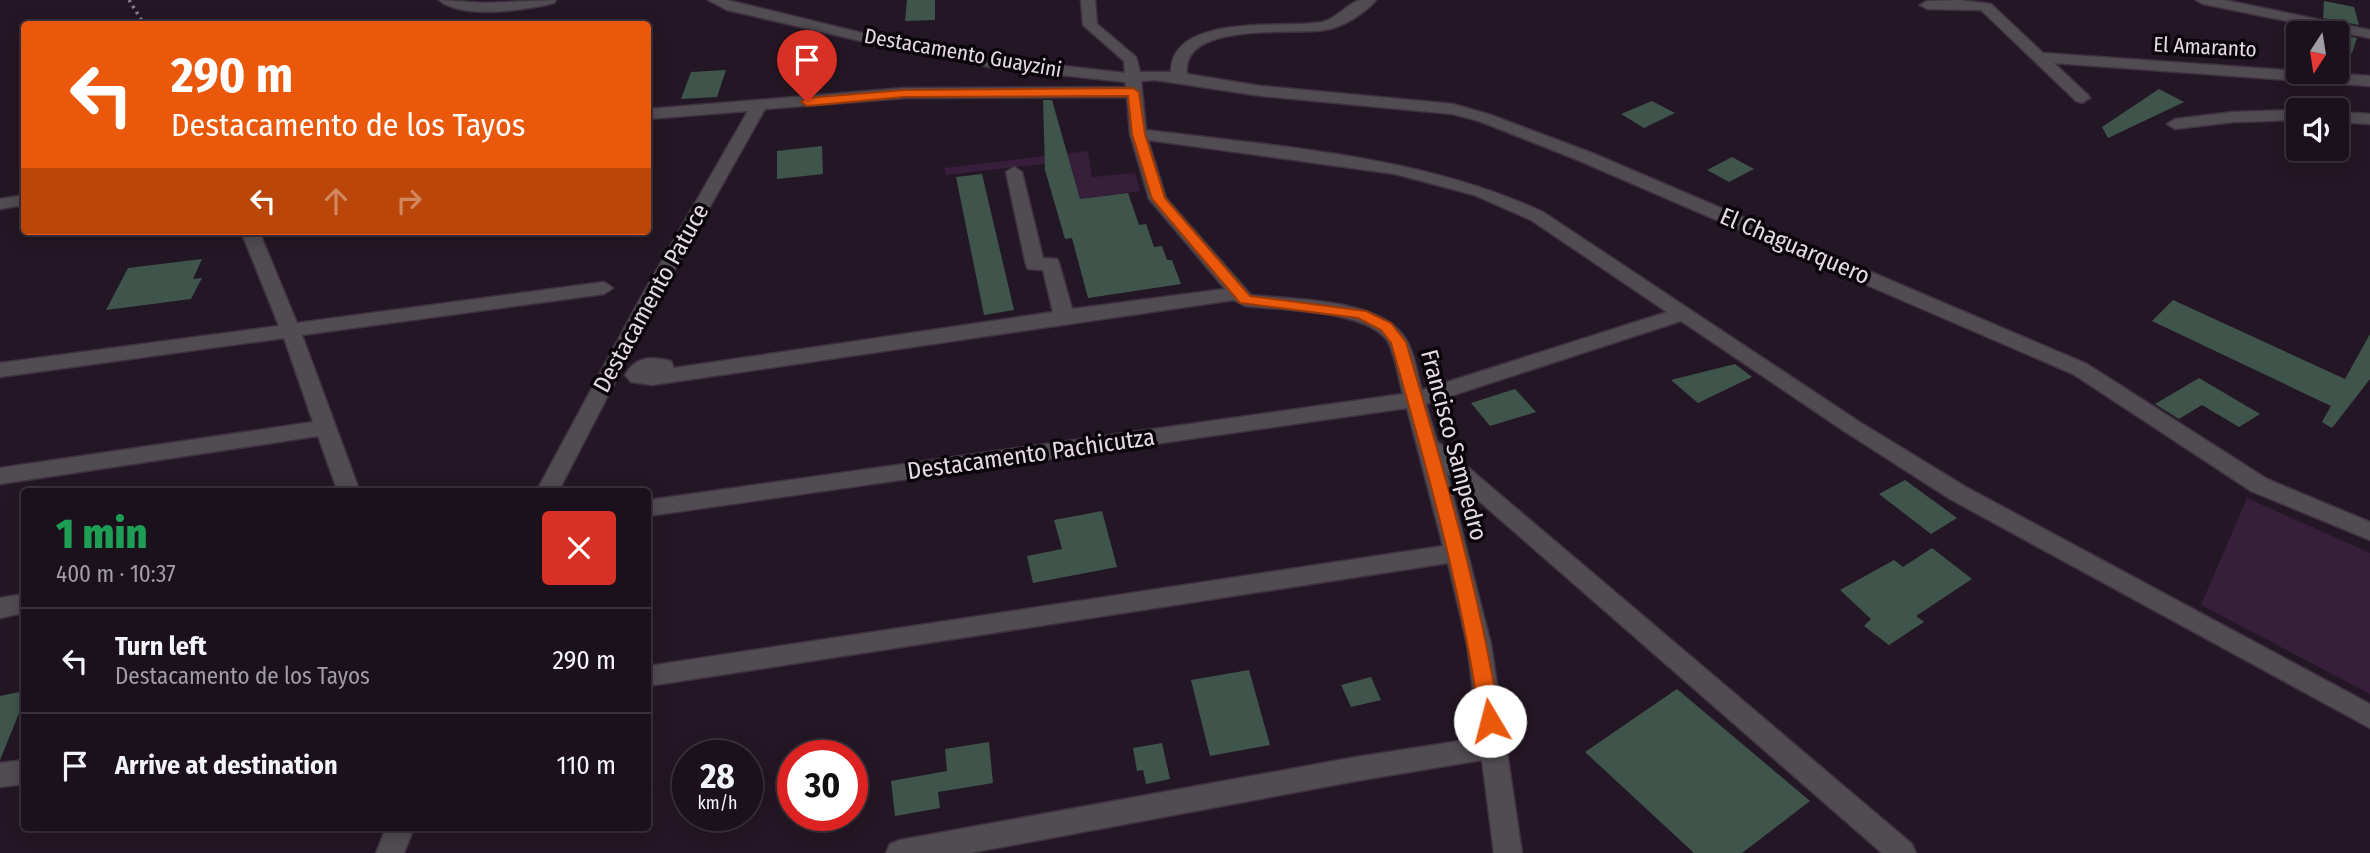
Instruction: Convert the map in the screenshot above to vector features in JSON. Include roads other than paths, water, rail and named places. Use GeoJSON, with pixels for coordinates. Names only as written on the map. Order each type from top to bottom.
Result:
{"type":"FeatureCollection","features":[{"type":"Feature","properties":{"kind":"street"},"geometry":{"type":"LineString","coordinates":[[446,0],[482,7],[549,0]]}},
{"type":"Feature","properties":{"kind":"street","name":"Destacamento Guayzini"},"geometry":{"type":"LineString","coordinates":[[715,0],[732,7],[949,55],[1132,85]]}},
{"type":"Feature","properties":{"kind":"street","name":"Francisco Sampedro"},"geometry":{"type":"LineString","coordinates":[[1088,0],[1090,25],[1131,60],[1138,134],[1158,199],[1245,300],[1354,312],[1386,327],[1398,342],[1457,553],[1479,644],[1508,853]]}},
{"type":"Feature","properties":{"kind":"street"},"geometry":{"type":"LineString","coordinates":[[1180,78],[1180,60],[1190,47],[1214,35],[1236,30],[1321,26],[1339,21],[1369,0]]}},
{"type":"Feature","properties":{"kind":"street"},"geometry":{"type":"LineString","coordinates":[[2203,0],[2370,34]]}},
{"type":"Feature","properties":{"kind":"street"},"geometry":{"type":"LineString","coordinates":[[1927,5],[1973,4],[1986,7],[2082,98]]}},
{"type":"Feature","properties":{"kind":"street","name":"El Amaranto"},"geometry":{"type":"LineString","coordinates":[[2039,57],[2197,70],[2237,68],[2370,81]]}},
{"type":"Feature","properties":{"kind":"street","name":"El Chaguarquero"},"geometry":{"type":"LineString","coordinates":[[1132,85],[1156,75],[1261,91],[1453,109],[1520,130],[2080,369],[2259,485],[2370,531]]}},
{"type":"Feature","properties":{"kind":"street"},"geometry":{"type":"LineString","coordinates":[[651,114],[904,93],[1132,85]]}},
{"type":"Feature","properties":{"kind":"street","name":"Destacamento Patuce"},"geometry":{"type":"LineString","coordinates":[[549,488],[649,299],[759,106]]}},
{"type":"Feature","properties":{"kind":"street"},"geometry":{"type":"LineString","coordinates":[[2175,124],[2233,117],[2286,116]]}},
{"type":"Feature","properties":{"kind":"street"},"geometry":{"type":"LineString","coordinates":[[2349,118],[2370,119]]}},
{"type":"Feature","properties":{"kind":"street"},"geometry":{"type":"LineString","coordinates":[[1138,134],[1370,164],[1461,183],[1501,198],[1537,216],[1682,314],[1958,493],[2370,717]]}},
{"type":"Feature","properties":{"kind":"street"},"geometry":{"type":"LineString","coordinates":[[1014,172],[1035,265],[1050,263],[1064,316]]}},
{"type":"Feature","properties":{"kind":"street"},"geometry":{"type":"LineString","coordinates":[[0,204],[21,200]]}},
{"type":"Feature","properties":{"kind":"street"},"geometry":{"type":"LineString","coordinates":[[252,235],[291,331],[348,488]]}},
{"type":"Feature","properties":{"kind":"street"},"geometry":{"type":"LineString","coordinates":[[0,370],[604,288]]}},
{"type":"Feature","properties":{"kind":"street"},"geometry":{"type":"LineString","coordinates":[[663,376],[1064,316],[1239,293]]}},
{"type":"Feature","properties":{"kind":"street","name":"Destacamento Pachicutza"},"geometry":{"type":"LineString","coordinates":[[651,508],[1414,400],[1682,314]]}},
{"type":"Feature","properties":{"kind":"street"},"geometry":{"type":"LineString","coordinates":[[0,476],[325,428]]}},
{"type":"Feature","properties":{"kind":"street"},"geometry":{"type":"LineString","coordinates":[[1428,446],[1902,853]]}},
{"type":"Feature","properties":{"kind":"street"},"geometry":{"type":"LineString","coordinates":[[651,676],[1457,553]]}},
{"type":"Feature","properties":{"kind":"street"},"geometry":{"type":"LineString","coordinates":[[0,608],[21,604]]}},
{"type":"Feature","properties":{"kind":"street"},"geometry":{"type":"LineString","coordinates":[[900,853],[1356,769],[1493,747]]}},
{"type":"Feature","properties":{"kind":"street"},"geometry":{"type":"LineString","coordinates":[[0,775],[21,772]]}},
{"type":"Feature","properties":{"kind":"street"},"geometry":{"type":"LineString","coordinates":[[390,853],[399,831]]}}]}
